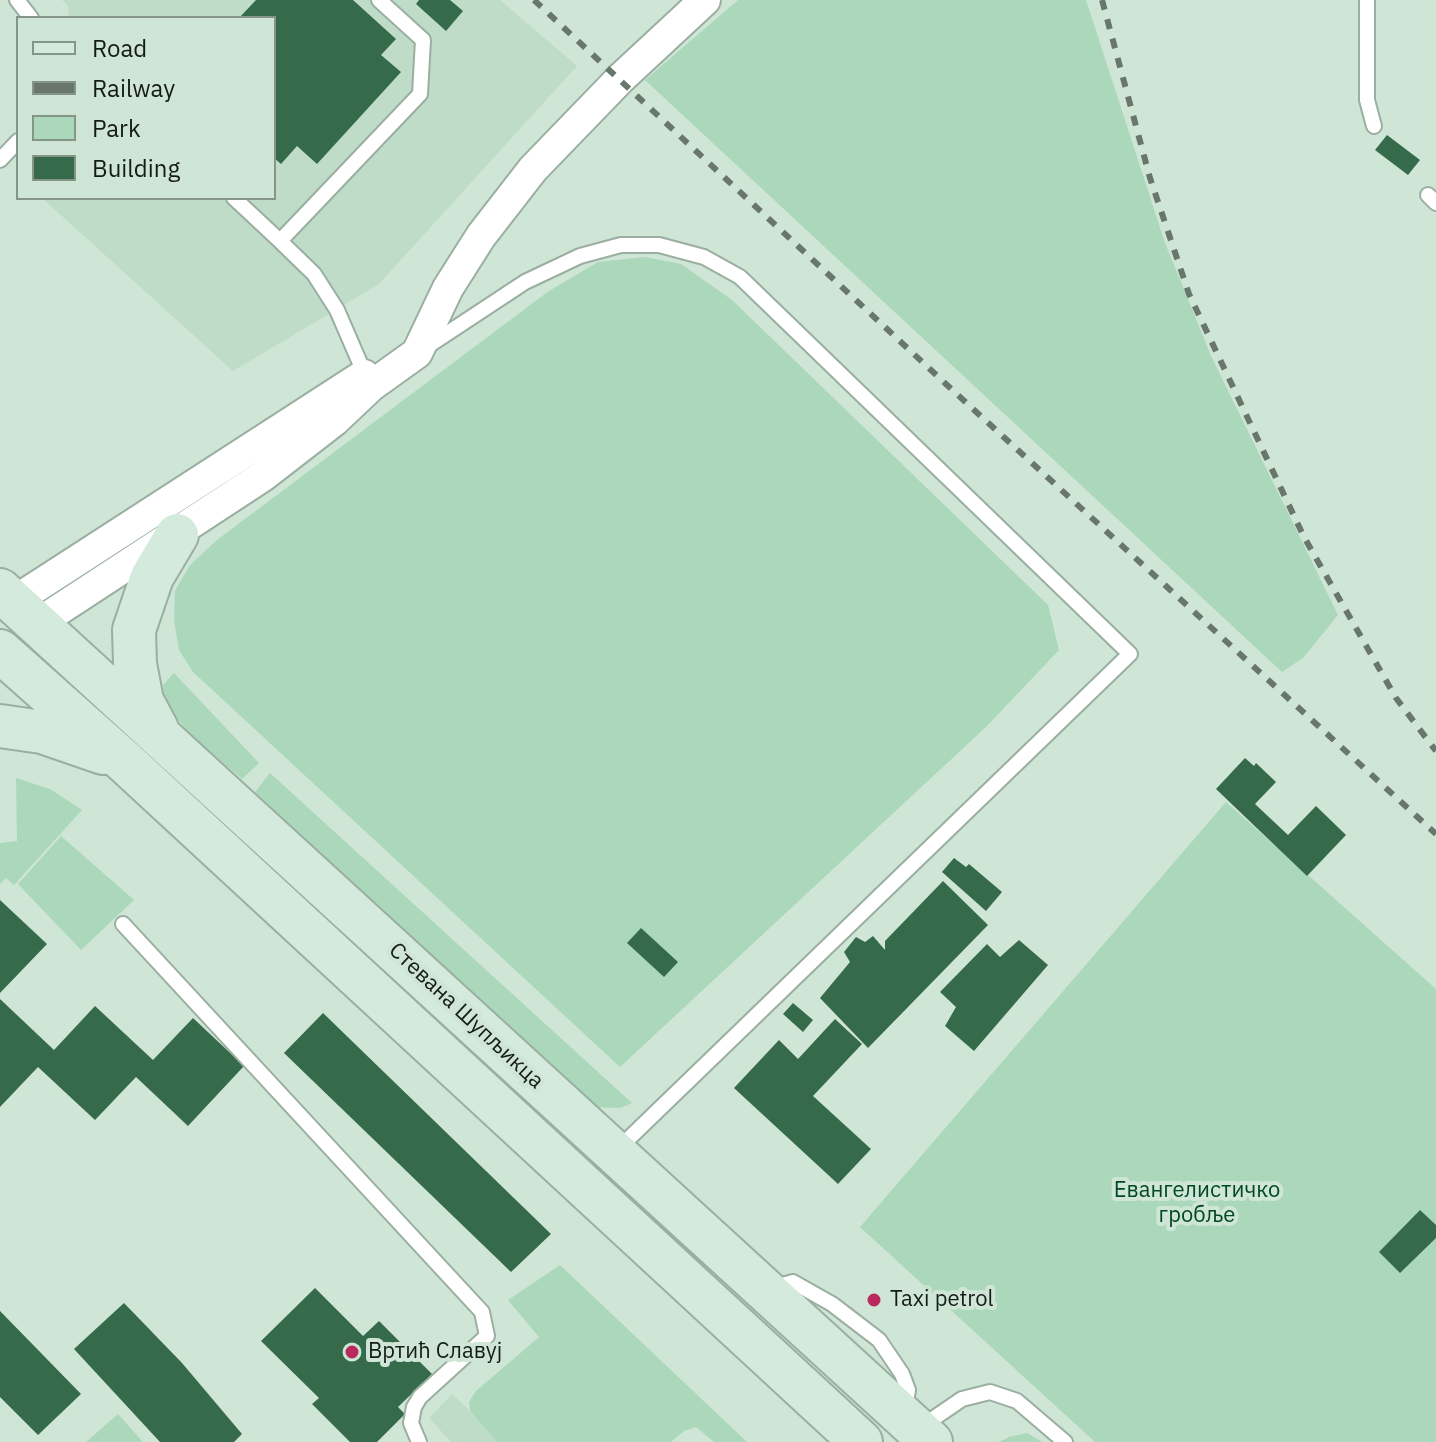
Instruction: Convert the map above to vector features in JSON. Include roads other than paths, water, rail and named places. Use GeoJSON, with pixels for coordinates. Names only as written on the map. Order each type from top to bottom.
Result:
{"type":"FeatureCollection","features":[{"type":"Feature","properties":{"kind":"main road"},"geometry":{"type":"LineString","coordinates":[[165,744],[142,701],[135,664],[134,630],[152,577],[177,535]]}},
{"type":"Feature","properties":{"kind":"main road","name":"Стевана Шупљикца"},"geometry":{"type":"LineString","coordinates":[[12,606],[288,851],[766,1292],[912,1431]]}},
{"type":"Feature","properties":{"kind":"main road"},"geometry":{"type":"LineString","coordinates":[[0,650],[12,606]]}},
{"type":"Feature","properties":{"kind":"main road","name":"Стевана Шупљикца"},"geometry":{"type":"LineString","coordinates":[[0,650],[861,1442]]}},
{"type":"Feature","properties":{"kind":"main road"},"geometry":{"type":"LineString","coordinates":[[0,726],[42,732],[125,762]]}},
{"type":"Feature","properties":{"kind":"street"},"geometry":{"type":"LineString","coordinates":[[12,606],[368,380],[417,353],[448,288],[481,236],[533,169],[620,79],[705,0]]}},
{"type":"Feature","properties":{"kind":"street"},"geometry":{"type":"LineString","coordinates":[[12,606],[177,535],[263,476],[334,421],[368,380]]}},
{"type":"Feature","properties":{"kind":"lane"},"geometry":{"type":"LineString","coordinates":[[17,0],[29,16]]}},
{"type":"Feature","properties":{"kind":"lane"},"geometry":{"type":"LineString","coordinates":[[280,241],[420,94],[423,40],[379,0]]}},
{"type":"Feature","properties":{"kind":"lane"},"geometry":{"type":"LineString","coordinates":[[1367,0],[1367,100],[1374,126]]}},
{"type":"Feature","properties":{"kind":"lane"},"geometry":{"type":"LineString","coordinates":[[0,160],[16,143]]}},
{"type":"Feature","properties":{"kind":"lane"},"geometry":{"type":"LineString","coordinates":[[236,200],[314,274],[337,310],[368,380]]}},
{"type":"Feature","properties":{"kind":"lane"},"geometry":{"type":"LineString","coordinates":[[417,353],[525,282],[580,256],[621,245],[659,245],[704,257],[740,277],[1130,654],[614,1153]]}},
{"type":"Feature","properties":{"kind":"lane"},"geometry":{"type":"LineString","coordinates":[[123,924],[482,1312],[487,1336],[437,1380],[414,1407],[411,1423],[419,1442]]}},
{"type":"Feature","properties":{"kind":"lane"},"geometry":{"type":"LineString","coordinates":[[912,1431],[962,1399],[990,1392],[1017,1401],[1065,1442]]}},
{"type":"Feature","properties":{"kind":"railway"},"geometry":{"type":"LineString","coordinates":[[534,0],[1436,834]]}},
{"type":"Feature","properties":{"kind":"railway"},"geometry":{"type":"LineString","coordinates":[[1102,0],[1150,178],[1189,294],[1304,537],[1396,698],[1436,751]]}},
{"type":"Feature","properties":{"kind":"place","name":"Taxi petrol"},"geometry":{"type":"Point","coordinates":[874,1300]}},
{"type":"Feature","properties":{"kind":"place","name":"Вртић Славуј"},"geometry":{"type":"Point","coordinates":[352,1352]}},
{"type":"Feature","properties":{"kind":"park label","name":"Евангелистичко гробље"},"geometry":{"type":"Point","coordinates":[1197,1204]}}]}
